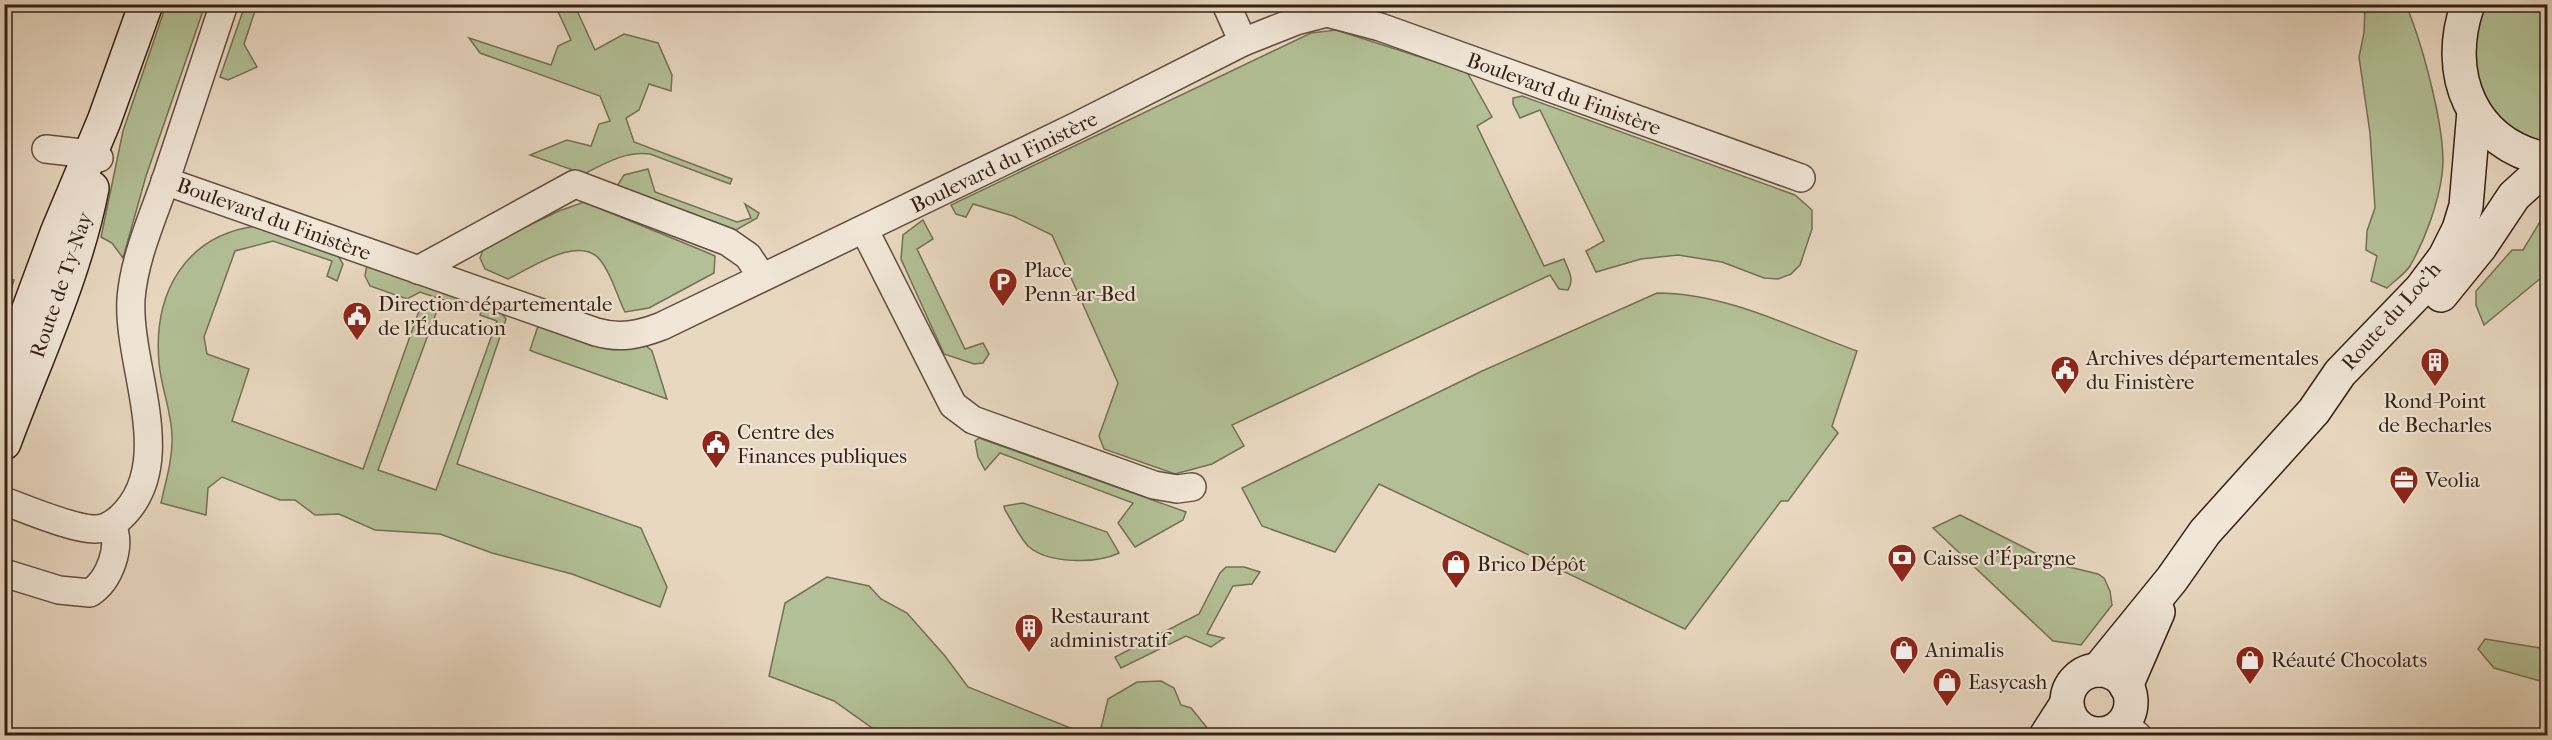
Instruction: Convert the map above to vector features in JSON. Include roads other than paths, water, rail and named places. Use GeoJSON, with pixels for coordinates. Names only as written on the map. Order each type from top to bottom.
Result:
{"type":"FeatureCollection","features":[{"type":"Feature","properties":{"kind":"main road","name":"Route de Ty-Nay"},"geometry":{"type":"LineString","coordinates":[[4,443],[80,240],[94,156],[104,121],[146,4]]}},
{"type":"Feature","properties":{"kind":"main road"},"geometry":{"type":"LineString","coordinates":[[2458,13],[2459,73],[2474,111],[2492,132],[2514,148],[2547,160]]}},
{"type":"Feature","properties":{"kind":"main road","name":"Route du Loc'h"},"geometry":{"type":"LineString","coordinates":[[2098,670],[2172,579],[2205,532],[2314,411],[2340,373],[2421,289],[2449,249],[2466,206],[2474,111]]}},
{"type":"Feature","properties":{"kind":"main road","name":"Route de Ty-Nay"},"geometry":{"type":"LineString","coordinates":[[4,376],[57,233],[94,156]]}},
{"type":"Feature","properties":{"kind":"main road","name":"Route du Loc'h"},"geometry":{"type":"LineString","coordinates":[[2314,411],[2351,384],[2429,308],[2480,247],[2514,195],[2547,165]]}},
{"type":"Feature","properties":{"kind":"main road","name":"Route du Loc'h"},"geometry":{"type":"LineString","coordinates":[[2126,686],[2172,579]]}},
{"type":"Feature","properties":{"kind":"main road"},"geometry":{"type":"LineString","coordinates":[[2046,735],[2066,705],[2072,684],[2084,673],[2098,670],[2119,677],[2126,686],[2131,701],[2130,729],[2103,734],[2086,734],[2073,722],[2066,705]]}},
{"type":"Feature","properties":{"kind":"street"},"geometry":{"type":"LineString","coordinates":[[165,180],[224,4]]}},
{"type":"Feature","properties":{"kind":"street"},"geometry":{"type":"LineString","coordinates":[[1226,4],[1244,42]]}},
{"type":"Feature","properties":{"kind":"street","name":"Boulevard du Finistère"},"geometry":{"type":"LineString","coordinates":[[112,525],[122,517],[138,494],[148,456],[146,417],[135,353],[131,298],[137,265],[165,180],[596,333],[621,337],[635,335],[662,326],[864,229],[1244,42],[1326,9],[1801,178]]}},
{"type":"Feature","properties":{"kind":"street"},"geometry":{"type":"LineString","coordinates":[[46,148],[94,156]]}},
{"type":"Feature","properties":{"kind":"street"},"geometry":{"type":"LineString","coordinates":[[418,270],[575,184],[728,242],[748,256],[762,277]]}},
{"type":"Feature","properties":{"kind":"street"},"geometry":{"type":"LineString","coordinates":[[864,229],[953,405],[973,420],[1154,485],[1177,489],[1192,487]]}},
{"type":"Feature","properties":{"kind":"street"},"geometry":{"type":"LineString","coordinates":[[4,501],[94,529],[112,525],[116,541],[103,582],[90,593],[58,590],[4,573]]}},
{"type":"Feature","properties":{"kind":"place","name":"Place Penn-ar-Bed"},"geometry":{"type":"Point","coordinates":[1003,308]}},
{"type":"Feature","properties":{"kind":"place","name":"Direction départementale de l'Éducation"},"geometry":{"type":"Point","coordinates":[357,342]}},
{"type":"Feature","properties":{"kind":"place","name":"Rond-Point de Becharles"},"geometry":{"type":"Point","coordinates":[2435,388]}},
{"type":"Feature","properties":{"kind":"place","name":"Archives départementales du Finistère"},"geometry":{"type":"Point","coordinates":[2065,396]}},
{"type":"Feature","properties":{"kind":"place","name":"Centre des Finances publiques"},"geometry":{"type":"Point","coordinates":[716,470]}},
{"type":"Feature","properties":{"kind":"place","name":"Veolia"},"geometry":{"type":"Point","coordinates":[2404,506]}},
{"type":"Feature","properties":{"kind":"place","name":"Caisse d'Épargne"},"geometry":{"type":"Point","coordinates":[1902,584]}},
{"type":"Feature","properties":{"kind":"place","name":"Brico Dépôt"},"geometry":{"type":"Point","coordinates":[1456,590]}},
{"type":"Feature","properties":{"kind":"place","name":"Restaurant administratif"},"geometry":{"type":"Point","coordinates":[1029,654]}},
{"type":"Feature","properties":{"kind":"place","name":"Animalis"},"geometry":{"type":"Point","coordinates":[1904,676]}},
{"type":"Feature","properties":{"kind":"place","name":"Réauté Chocolats"},"geometry":{"type":"Point","coordinates":[2250,686]}},
{"type":"Feature","properties":{"kind":"place","name":"Easycash"},"geometry":{"type":"Point","coordinates":[1947,708]}}]}
